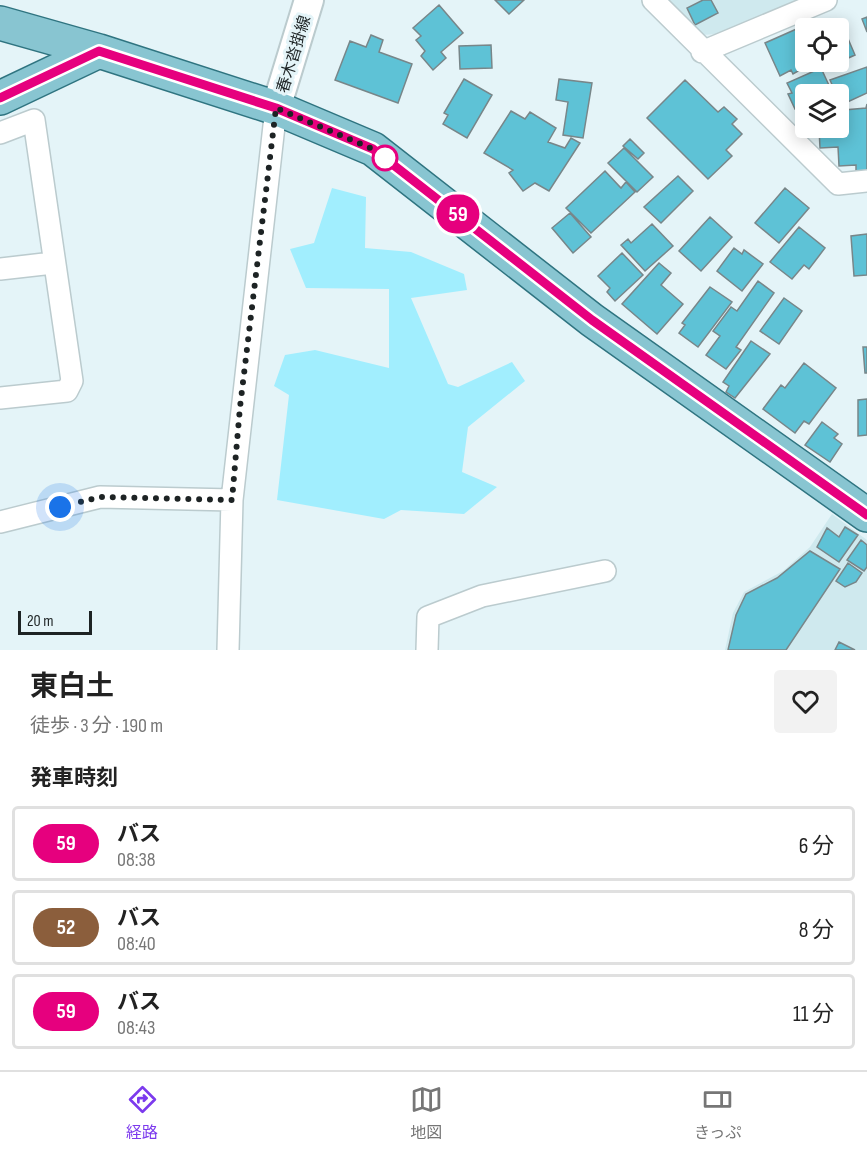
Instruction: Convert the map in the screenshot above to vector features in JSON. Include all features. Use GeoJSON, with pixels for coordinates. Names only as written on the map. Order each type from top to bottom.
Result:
{"type":"FeatureCollection","features":[{"type":"Feature","properties":{"kind":"main road","name":"春木沓掛線"},"geometry":{"type":"LineString","coordinates":[[276,108],[309,0]]}},
{"type":"Feature","properties":{"kind":"main road"},"geometry":{"type":"LineString","coordinates":[[0,23],[99,51],[276,108],[373,149],[592,320],[867,515]]}},
{"type":"Feature","properties":{"kind":"main road"},"geometry":{"type":"LineString","coordinates":[[13,92],[99,51]]}},
{"type":"Feature","properties":{"kind":"street"},"geometry":{"type":"LineString","coordinates":[[652,0],[837,184],[867,181]]}},
{"type":"Feature","properties":{"kind":"street"},"geometry":{"type":"LineString","coordinates":[[702,52],[826,0]]}},
{"type":"Feature","properties":{"kind":"street"},"geometry":{"type":"LineString","coordinates":[[0,398],[67,391],[72,381],[53,263],[34,120],[13,92]]}},
{"type":"Feature","properties":{"kind":"street"},"geometry":{"type":"LineString","coordinates":[[228,650],[232,500],[240,407],[276,108]]}},
{"type":"Feature","properties":{"kind":"street"},"geometry":{"type":"LineString","coordinates":[[0,133],[34,120]]}},
{"type":"Feature","properties":{"kind":"street"},"geometry":{"type":"LineString","coordinates":[[0,269],[53,263]]}},
{"type":"Feature","properties":{"kind":"street"},"geometry":{"type":"LineString","coordinates":[[0,522],[100,497],[232,500]]}},
{"type":"Feature","properties":{"kind":"street"},"geometry":{"type":"LineString","coordinates":[[427,650],[428,617],[482,596],[605,571]]}},
{"type":"Feature","properties":{"kind":"shaded area"},"geometry":{"type":"Polygon","coordinates":[[[668,0],[797,0],[716,34],[702,35],[668,0]]]}},
{"type":"Feature","properties":{"kind":"shaded area"},"geometry":{"type":"Polygon","coordinates":[[[332,188],[366,197],[365,248],[411,252],[464,274],[467,290],[411,298],[448,384],[458,387],[512,362],[525,381],[468,427],[462,472],[497,487],[464,514],[401,510],[384,519],[277,500],[289,395],[274,386],[285,355],[315,350],[389,368],[389,289],[306,288],[290,249],[314,243],[332,188]]]}},
{"type":"Feature","properties":{"kind":"shaded area"},"geometry":{"type":"Polygon","coordinates":[[[832,514],[867,540],[867,650],[725,650],[733,613],[744,592],[783,571],[810,547],[832,514]]]}},
{"type":"Feature","properties":{"kind":"building"},"geometry":{"type":"Polygon","coordinates":[[[495,0],[524,0],[509,14],[495,0]]]}},
{"type":"Feature","properties":{"kind":"building"},"geometry":{"type":"Polygon","coordinates":[[[703,0],[711,0],[718,13],[695,25],[687,8],[703,0]]]}},
{"type":"Feature","properties":{"kind":"building"},"geometry":{"type":"Polygon","coordinates":[[[439,5],[463,33],[441,52],[446,58],[433,70],[421,56],[425,51],[416,40],[421,36],[413,28],[439,5]]]}},
{"type":"Feature","properties":{"kind":"building"},"geometry":{"type":"Polygon","coordinates":[[[867,17],[867,32],[862,19],[867,17]]]}},
{"type":"Feature","properties":{"kind":"building"},"geometry":{"type":"Polygon","coordinates":[[[795,30],[796,72],[793,74],[791,70],[780,76],[765,43],[795,30]]]}},
{"type":"Feature","properties":{"kind":"building"},"geometry":{"type":"Polygon","coordinates":[[[371,35],[383,40],[379,52],[412,64],[398,103],[335,80],[350,41],[366,47],[371,35]]]}},
{"type":"Feature","properties":{"kind":"building"},"geometry":{"type":"Polygon","coordinates":[[[849,41],[855,55],[849,58],[849,41]]]}},
{"type":"Feature","properties":{"kind":"building"},"geometry":{"type":"Polygon","coordinates":[[[491,45],[492,68],[460,69],[459,46],[491,45]]]}},
{"type":"Feature","properties":{"kind":"building"},"geometry":{"type":"Polygon","coordinates":[[[867,67],[867,93],[849,101],[849,84],[832,84],[830,80],[867,67]]]}},
{"type":"Feature","properties":{"kind":"building"},"geometry":{"type":"Polygon","coordinates":[[[812,72],[823,72],[828,84],[795,84],[795,109],[788,94],[792,93],[787,83],[812,72]]]}},
{"type":"Feature","properties":{"kind":"building"},"geometry":{"type":"Polygon","coordinates":[[[464,79],[492,95],[467,138],[443,124],[448,115],[444,113],[464,79]]]}},
{"type":"Feature","properties":{"kind":"building"},"geometry":{"type":"Polygon","coordinates":[[[559,79],[592,83],[583,138],[563,135],[568,102],[556,100],[559,79]]]}},
{"type":"Feature","properties":{"kind":"building"},"geometry":{"type":"Polygon","coordinates":[[[685,80],[718,112],[724,107],[737,119],[732,124],[742,134],[726,150],[732,156],[708,179],[647,118],[685,80]]]}},
{"type":"Feature","properties":{"kind":"building"},"geometry":{"type":"Polygon","coordinates":[[[867,104],[867,171],[856,172],[856,165],[839,166],[838,147],[820,148],[820,138],[849,138],[849,110],[866,108],[867,104]]]}},
{"type":"Feature","properties":{"kind":"building"},"geometry":{"type":"Polygon","coordinates":[[[511,111],[525,119],[530,112],[556,128],[548,142],[565,148],[571,138],[580,143],[549,191],[535,183],[523,191],[509,173],[513,170],[484,153],[511,111]]]}},
{"type":"Feature","properties":{"kind":"building"},"geometry":{"type":"Polygon","coordinates":[[[630,139],[644,153],[638,159],[623,146],[630,139]]]}},
{"type":"Feature","properties":{"kind":"building"},"geometry":{"type":"Polygon","coordinates":[[[624,148],[653,177],[637,192],[608,163],[624,148]]]}},
{"type":"Feature","properties":{"kind":"building"},"geometry":{"type":"Polygon","coordinates":[[[605,171],[621,188],[626,182],[635,192],[591,233],[566,208],[605,171]]]}},
{"type":"Feature","properties":{"kind":"building"},"geometry":{"type":"Polygon","coordinates":[[[678,176],[693,191],[661,223],[644,207],[678,176]]]}},
{"type":"Feature","properties":{"kind":"building"},"geometry":{"type":"Polygon","coordinates":[[[785,188],[809,208],[779,243],[755,223],[785,188]]]}},
{"type":"Feature","properties":{"kind":"building"},"geometry":{"type":"Polygon","coordinates":[[[570,213],[591,237],[573,253],[552,228],[570,213]]]}},
{"type":"Feature","properties":{"kind":"building"},"geometry":{"type":"Polygon","coordinates":[[[710,217],[732,237],[701,271],[679,251],[710,217]]]}},
{"type":"Feature","properties":{"kind":"building"},"geometry":{"type":"Polygon","coordinates":[[[652,224],[673,246],[645,271],[621,245],[628,239],[631,243],[652,224]]]}},
{"type":"Feature","properties":{"kind":"building"},"geometry":{"type":"Polygon","coordinates":[[[799,227],[825,248],[809,269],[804,265],[792,279],[770,262],[799,227]]]}},
{"type":"Feature","properties":{"kind":"building"},"geometry":{"type":"Polygon","coordinates":[[[867,234],[867,275],[854,276],[851,236],[867,234]]]}},
{"type":"Feature","properties":{"kind":"building"},"geometry":{"type":"Polygon","coordinates":[[[734,248],[742,254],[744,250],[763,264],[742,291],[717,271],[734,248]]]}},
{"type":"Feature","properties":{"kind":"building"},"geometry":{"type":"Polygon","coordinates":[[[622,253],[643,275],[615,301],[607,292],[610,288],[598,276],[622,253]]]}},
{"type":"Feature","properties":{"kind":"building"},"geometry":{"type":"Polygon","coordinates":[[[659,263],[671,273],[661,285],[683,304],[657,334],[622,304],[659,263]]]}},
{"type":"Feature","properties":{"kind":"building"},"geometry":{"type":"Polygon","coordinates":[[[758,281],[774,293],[736,347],[741,350],[726,369],[706,355],[720,336],[713,331],[731,307],[737,311],[758,281]]]}},
{"type":"Feature","properties":{"kind":"building"},"geometry":{"type":"Polygon","coordinates":[[[710,287],[732,302],[698,347],[679,333],[685,325],[682,323],[710,287]]]}},
{"type":"Feature","properties":{"kind":"building"},"geometry":{"type":"Polygon","coordinates":[[[784,298],[802,311],[779,344],[760,331],[784,298]]]}},
{"type":"Feature","properties":{"kind":"building"},"geometry":{"type":"Polygon","coordinates":[[[751,341],[770,354],[735,398],[726,392],[729,386],[723,382],[751,341]]]}},
{"type":"Feature","properties":{"kind":"building"},"geometry":{"type":"Polygon","coordinates":[[[863,347],[867,347],[867,373],[865,373],[863,347]]]}},
{"type":"Feature","properties":{"kind":"building"},"geometry":{"type":"Polygon","coordinates":[[[804,363],[836,388],[809,424],[804,421],[795,433],[763,409],[781,385],[785,388],[804,363]]]}},
{"type":"Feature","properties":{"kind":"building"},"geometry":{"type":"Polygon","coordinates":[[[867,399],[867,435],[858,436],[858,400],[867,399]]]}},
{"type":"Feature","properties":{"kind":"building"},"geometry":{"type":"Polygon","coordinates":[[[822,422],[838,434],[834,438],[842,444],[830,462],[805,445],[822,422]]]}},
{"type":"Feature","properties":{"kind":"building"},"geometry":{"type":"Polygon","coordinates":[[[845,527],[858,535],[839,562],[817,547],[827,528],[839,537],[845,527]]]}},
{"type":"Feature","properties":{"kind":"building"},"geometry":{"type":"Polygon","coordinates":[[[861,540],[867,545],[867,567],[864,571],[847,560],[861,540]]]}},
{"type":"Feature","properties":{"kind":"building"},"geometry":{"type":"Polygon","coordinates":[[[810,551],[840,569],[786,650],[728,650],[736,615],[746,594],[777,578],[810,551]]]}},
{"type":"Feature","properties":{"kind":"building"},"geometry":{"type":"Polygon","coordinates":[[[848,563],[862,573],[856,582],[845,587],[836,581],[848,563]]]}},
{"type":"Feature","properties":{"kind":"building"},"geometry":{"type":"Polygon","coordinates":[[[839,642],[855,650],[835,650],[839,642]]]}},
{"type":"Feature","properties":{"kind":"bus line","name":"59"},"geometry":{"type":"LineString","coordinates":[[0,98],[99,51],[276,108],[373,149],[592,320],[867,515]]}},
{"type":"Feature","properties":{"kind":"route"},"geometry":{"type":"LineString","coordinates":[[60,507],[100,497],[232,500],[240,407],[273,150],[276,108],[373,149],[388,161],[385,158]]}}]}
